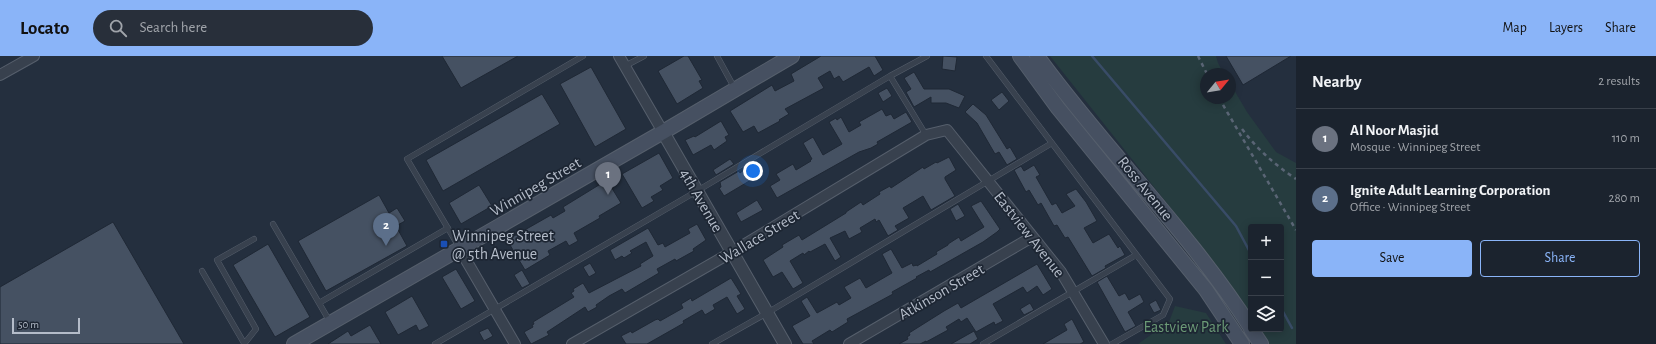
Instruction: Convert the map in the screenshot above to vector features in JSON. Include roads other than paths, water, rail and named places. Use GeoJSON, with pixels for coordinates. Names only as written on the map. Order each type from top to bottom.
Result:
{"type":"FeatureCollection","features":[{"type":"Feature","properties":{"kind":"main road","name":"Winnipeg Street"},"geometry":{"type":"LineString","coordinates":[[294,344],[735,90],[777,62],[792,56]]}},
{"type":"Feature","properties":{"kind":"main road","name":"Ross Avenue"},"geometry":{"type":"LineString","coordinates":[[1020,56],[1058,108],[1206,290],[1242,344]]}},
{"type":"Feature","properties":{"kind":"main road","name":"Ross Avenue"},"geometry":{"type":"LineString","coordinates":[[1038,56],[1070,98],[1196,250],[1248,324]]}},
{"type":"Feature","properties":{"kind":"main road","name":"Ross Avenue"},"geometry":{"type":"LineString","coordinates":[[1253,332],[1261,344]]}},
{"type":"Feature","properties":{"kind":"street"},"geometry":{"type":"LineString","coordinates":[[0,75],[34,56]]}},
{"type":"Feature","properties":{"kind":"street","name":"4th Avenue"},"geometry":{"type":"LineString","coordinates":[[620,56],[785,344]]}},
{"type":"Feature","properties":{"kind":"street","name":"Wallace Street"},"geometry":{"type":"LineString","coordinates":[[572,344],[732,252],[926,135],[947,130]]}},
{"type":"Feature","properties":{"kind":"street","name":"Eastview Avenue"},"geometry":{"type":"LineString","coordinates":[[947,130],[1061,272],[1104,344]]}},
{"type":"Feature","properties":{"kind":"street","name":"Atkinson Street"},"geometry":{"type":"LineString","coordinates":[[849,344],[1032,237]]}},
{"type":"Feature","properties":{"kind":"street"},"geometry":{"type":"LineString","coordinates":[[459,248],[515,344]]}},
{"type":"Feature","properties":{"kind":"lane"},"geometry":{"type":"LineString","coordinates":[[459,248],[407,159],[583,56]]}},
{"type":"Feature","properties":{"kind":"lane"},"geometry":{"type":"LineString","coordinates":[[626,66],[644,56]]}},
{"type":"Feature","properties":{"kind":"lane"},"geometry":{"type":"LineString","coordinates":[[717,56],[735,90]]}},
{"type":"Feature","properties":{"kind":"lane"},"geometry":{"type":"LineString","coordinates":[[435,344],[890,76],[927,56]]}},
{"type":"Feature","properties":{"kind":"lane"},"geometry":{"type":"LineString","coordinates":[[986,56],[1170,299],[1163,315],[1112,344]]}},
{"type":"Feature","properties":{"kind":"lane"},"geometry":{"type":"LineString","coordinates":[[890,76],[926,135]]}},
{"type":"Feature","properties":{"kind":"lane"},"geometry":{"type":"LineString","coordinates":[[712,344],[767,313],[1052,143]]}},
{"type":"Feature","properties":{"kind":"lane"},"geometry":{"type":"LineString","coordinates":[[273,224],[330,323]]}},
{"type":"Feature","properties":{"kind":"lane"},"geometry":{"type":"LineString","coordinates":[[319,303],[448,228]]}},
{"type":"Feature","properties":{"kind":"lane"},"geometry":{"type":"LineString","coordinates":[[202,271],[244,344],[256,329],[217,260],[254,239]]}},
{"type":"Feature","properties":{"kind":"lane"},"geometry":{"type":"LineString","coordinates":[[983,344],[1136,255]]}},
{"type":"Feature","properties":{"kind":"waterway"},"geometry":{"type":"LineString","coordinates":[[1092,56],[1236,226],[1248,248]]}},
{"type":"Feature","properties":{"kind":"waterway"},"geometry":{"type":"LineString","coordinates":[[1284,313],[1292,328]]}},
{"type":"Feature","properties":{"kind":"railway"},"geometry":{"type":"LineString","coordinates":[[1198,56],[1204,68]]}},
{"type":"Feature","properties":{"kind":"railway"},"geometry":{"type":"LineString","coordinates":[[1222,104],[1296,230]]}},
{"type":"Feature","properties":{"kind":"railway"},"geometry":{"type":"LineString","coordinates":[[1242,129],[1267,156],[1296,179]]}},
{"type":"Feature","properties":{"kind":"place","name":"Al Noor Masjid"},"geometry":{"type":"Point","coordinates":[608,195]}},
{"type":"Feature","properties":{"kind":"place","name":"Winnipeg Street @ 5th Avenue"},"geometry":{"type":"Point","coordinates":[444,244]}},
{"type":"Feature","properties":{"kind":"place","name":"Ignite Adult Learning Corporation"},"geometry":{"type":"Point","coordinates":[386,246]}},
{"type":"Feature","properties":{"kind":"park label","name":"Eastview Park"},"geometry":{"type":"Point","coordinates":[1186,326]}}]}
